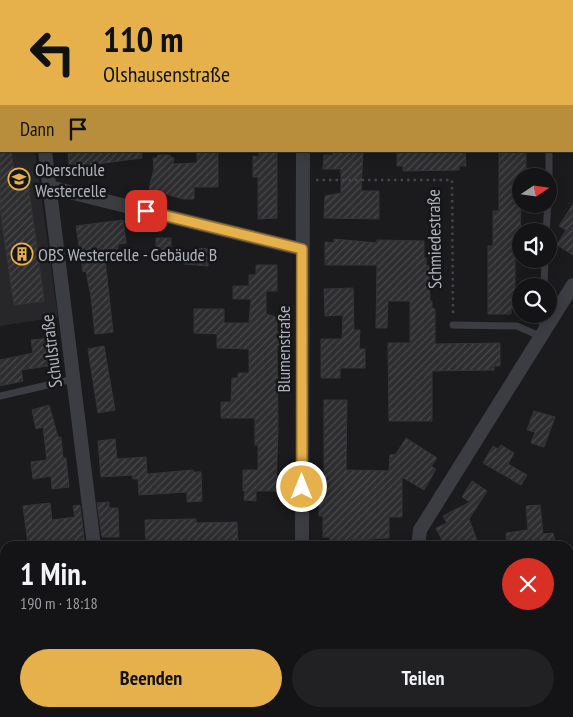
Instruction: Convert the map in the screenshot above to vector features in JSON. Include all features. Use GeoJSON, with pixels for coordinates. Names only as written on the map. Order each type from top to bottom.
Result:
{"type":"FeatureCollection","features":[{"type":"Feature","properties":{"kind":"street","name":"Schulstraße"},"geometry":{"type":"LineString","coordinates":[[45,152],[93,541]]}},
{"type":"Feature","properties":{"kind":"street","name":"Blumenstraße"},"geometry":{"type":"LineString","coordinates":[[302,541],[303,152]]}},
{"type":"Feature","properties":{"kind":"street"},"geometry":{"type":"LineString","coordinates":[[49,187],[302,249]]}},
{"type":"Feature","properties":{"kind":"street"},"geometry":{"type":"LineString","coordinates":[[419,541],[420,530],[573,286]]}},
{"type":"Feature","properties":{"kind":"lane"},"geometry":{"type":"LineString","coordinates":[[549,152],[549,168]]}},
{"type":"Feature","properties":{"kind":"lane"},"geometry":{"type":"LineString","coordinates":[[453,325],[516,326],[542,337],[543,323]]}},
{"type":"Feature","properties":{"kind":"lane"},"geometry":{"type":"LineString","coordinates":[[0,396],[73,379]]}},
{"type":"Feature","properties":{"kind":"path","name":"Schmiedestraße"},"geometry":{"type":"LineString","coordinates":[[303,180],[452,180],[453,325]]}},
{"type":"Feature","properties":{"kind":"shaded area","name":"Oberschule Westercelle"},"geometry":{"type":"Polygon","coordinates":[[[0,152],[35,152],[58,317],[0,326],[0,152]]]}},
{"type":"Feature","properties":{"kind":"building","name":"Oberschule Westercelle"},"geometry":{"type":"Polygon","coordinates":[[[0,152],[11,152],[15,177],[27,175],[44,301],[14,305],[0,208],[0,152]]]}},
{"type":"Feature","properties":{"kind":"building"},"geometry":{"type":"Polygon","coordinates":[[[83,152],[142,152],[142,158],[96,164],[97,172],[70,175],[68,154],[83,152]]]}},
{"type":"Feature","properties":{"kind":"building"},"geometry":{"type":"Polygon","coordinates":[[[197,152],[218,152],[218,187],[194,187],[194,199],[183,199],[149,189],[154,169],[153,158],[157,158],[158,155],[170,155],[170,157],[174,158],[173,164],[197,163],[197,152]]]}},
{"type":"Feature","properties":{"kind":"building"},"geometry":{"type":"Polygon","coordinates":[[[259,152],[277,152],[277,218],[258,219],[258,177],[253,177],[253,156],[259,157],[259,152]]]}},
{"type":"Feature","properties":{"kind":"building"},"geometry":{"type":"Polygon","coordinates":[[[333,152],[363,152],[361,191],[379,191],[379,219],[324,218],[325,196],[341,193],[341,169],[323,169],[324,155],[333,155],[333,152]]]}},
{"type":"Feature","properties":{"kind":"building"},"geometry":{"type":"Polygon","coordinates":[[[397,152],[465,152],[466,166],[459,166],[459,170],[403,171],[403,166],[397,166],[397,152]]]}},
{"type":"Feature","properties":{"kind":"building"},"geometry":{"type":"Polygon","coordinates":[[[499,152],[526,152],[526,168],[512,168],[512,213],[521,213],[520,223],[512,223],[512,268],[515,268],[515,278],[512,278],[511,314],[488,314],[488,246],[493,246],[493,211],[499,211],[499,152]]]}},
{"type":"Feature","properties":{"kind":"building"},"geometry":{"type":"Polygon","coordinates":[[[573,204],[573,255],[557,245],[566,230],[559,226],[573,204]]]}},
{"type":"Feature","properties":{"kind":"building"},"geometry":{"type":"Polygon","coordinates":[[[123,220],[126,243],[118,244],[118,249],[104,249],[113,332],[95,334],[91,297],[86,271],[83,272],[76,226],[123,220]]]}},
{"type":"Feature","properties":{"kind":"building"},"geometry":{"type":"Polygon","coordinates":[[[156,238],[171,238],[171,254],[156,254],[156,238]]]}},
{"type":"Feature","properties":{"kind":"building"},"geometry":{"type":"Polygon","coordinates":[[[334,239],[377,243],[377,240],[424,241],[424,258],[426,258],[426,266],[429,266],[430,301],[432,301],[432,308],[435,309],[435,344],[500,343],[500,366],[494,366],[494,370],[432,371],[432,421],[389,421],[388,343],[410,343],[410,301],[388,301],[387,328],[376,328],[377,265],[325,265],[325,242],[334,243],[334,239]]]}},
{"type":"Feature","properties":{"kind":"building"},"geometry":{"type":"Polygon","coordinates":[[[194,248],[209,249],[208,266],[184,264],[185,251],[194,252],[194,248]]]}},
{"type":"Feature","properties":{"kind":"building"},"geometry":{"type":"Polygon","coordinates":[[[256,265],[277,265],[277,291],[266,291],[266,314],[277,317],[277,331],[285,335],[288,341],[277,346],[278,428],[276,491],[256,491],[256,501],[244,500],[245,491],[243,491],[243,470],[258,470],[258,445],[255,445],[255,418],[221,418],[221,402],[231,402],[232,378],[238,378],[238,373],[249,373],[249,349],[217,348],[217,334],[194,333],[194,309],[224,309],[224,323],[249,323],[251,299],[233,299],[233,286],[249,286],[249,275],[256,275],[256,265]]]}},
{"type":"Feature","properties":{"kind":"building"},"geometry":{"type":"Polygon","coordinates":[[[353,288],[354,330],[360,330],[359,349],[365,349],[365,368],[340,368],[340,378],[321,378],[321,339],[342,339],[343,315],[325,316],[324,289],[353,288]]]}},
{"type":"Feature","properties":{"kind":"building"},"geometry":{"type":"Polygon","coordinates":[[[51,338],[54,365],[21,370],[23,381],[0,386],[0,360],[33,353],[31,340],[51,338]]]}},
{"type":"Feature","properties":{"kind":"building"},"geometry":{"type":"Polygon","coordinates":[[[104,346],[115,410],[98,413],[88,349],[104,346]]]}},
{"type":"Feature","properties":{"kind":"building"},"geometry":{"type":"Polygon","coordinates":[[[324,400],[347,400],[346,470],[389,471],[390,455],[396,454],[406,438],[437,458],[431,466],[436,469],[424,490],[402,477],[402,517],[389,517],[389,538],[330,541],[330,537],[323,537],[323,516],[319,516],[319,500],[324,500],[324,400]]]}},
{"type":"Feature","properties":{"kind":"building"},"geometry":{"type":"Polygon","coordinates":[[[49,405],[58,437],[61,437],[63,458],[66,458],[69,487],[52,489],[51,476],[33,479],[31,462],[47,460],[43,427],[36,429],[32,410],[49,405]]]}},
{"type":"Feature","properties":{"kind":"building"},"geometry":{"type":"Polygon","coordinates":[[[534,411],[555,417],[544,447],[531,443],[535,432],[527,430],[534,411]]]}},
{"type":"Feature","properties":{"kind":"building"},"geometry":{"type":"Polygon","coordinates":[[[115,439],[117,459],[146,457],[147,474],[193,470],[193,472],[201,472],[202,501],[187,502],[187,492],[139,495],[138,479],[133,479],[132,475],[101,477],[98,441],[115,439]]]}},
{"type":"Feature","properties":{"kind":"building"},"geometry":{"type":"Polygon","coordinates":[[[501,445],[514,453],[508,464],[527,475],[521,485],[483,463],[493,446],[498,449],[501,445]]]}},
{"type":"Feature","properties":{"kind":"building"},"geometry":{"type":"Polygon","coordinates":[[[472,481],[487,491],[469,519],[477,541],[442,541],[436,528],[447,523],[443,516],[470,502],[462,497],[472,481]]]}},
{"type":"Feature","properties":{"kind":"building"},"geometry":{"type":"Polygon","coordinates":[[[109,502],[109,508],[118,508],[119,537],[102,537],[97,503],[109,502]]]}},
{"type":"Feature","properties":{"kind":"building"},"geometry":{"type":"Polygon","coordinates":[[[50,503],[52,520],[75,517],[73,506],[80,505],[84,541],[74,541],[74,539],[28,541],[23,506],[50,503]]]}},
{"type":"Feature","properties":{"kind":"building"},"geometry":{"type":"Polygon","coordinates":[[[540,505],[543,534],[553,533],[555,541],[507,541],[506,533],[528,530],[526,506],[540,505]]]}},
{"type":"Feature","properties":{"kind":"building"},"geometry":{"type":"Polygon","coordinates":[[[196,519],[196,523],[237,522],[238,541],[146,541],[145,520],[196,519]]]}},
{"type":"Feature","properties":{"kind":"place","name":"Oberschule Westercelle"},"geometry":{"type":"Point","coordinates":[19,179]}},
{"type":"Feature","properties":{"kind":"place","name":"OBS Westercelle - Gebäude B"},"geometry":{"type":"Point","coordinates":[22,254]}},
{"type":"Feature","properties":{"kind":"route"},"geometry":{"type":"LineString","coordinates":[[146,211],[302,249],[302,487]]}}]}
